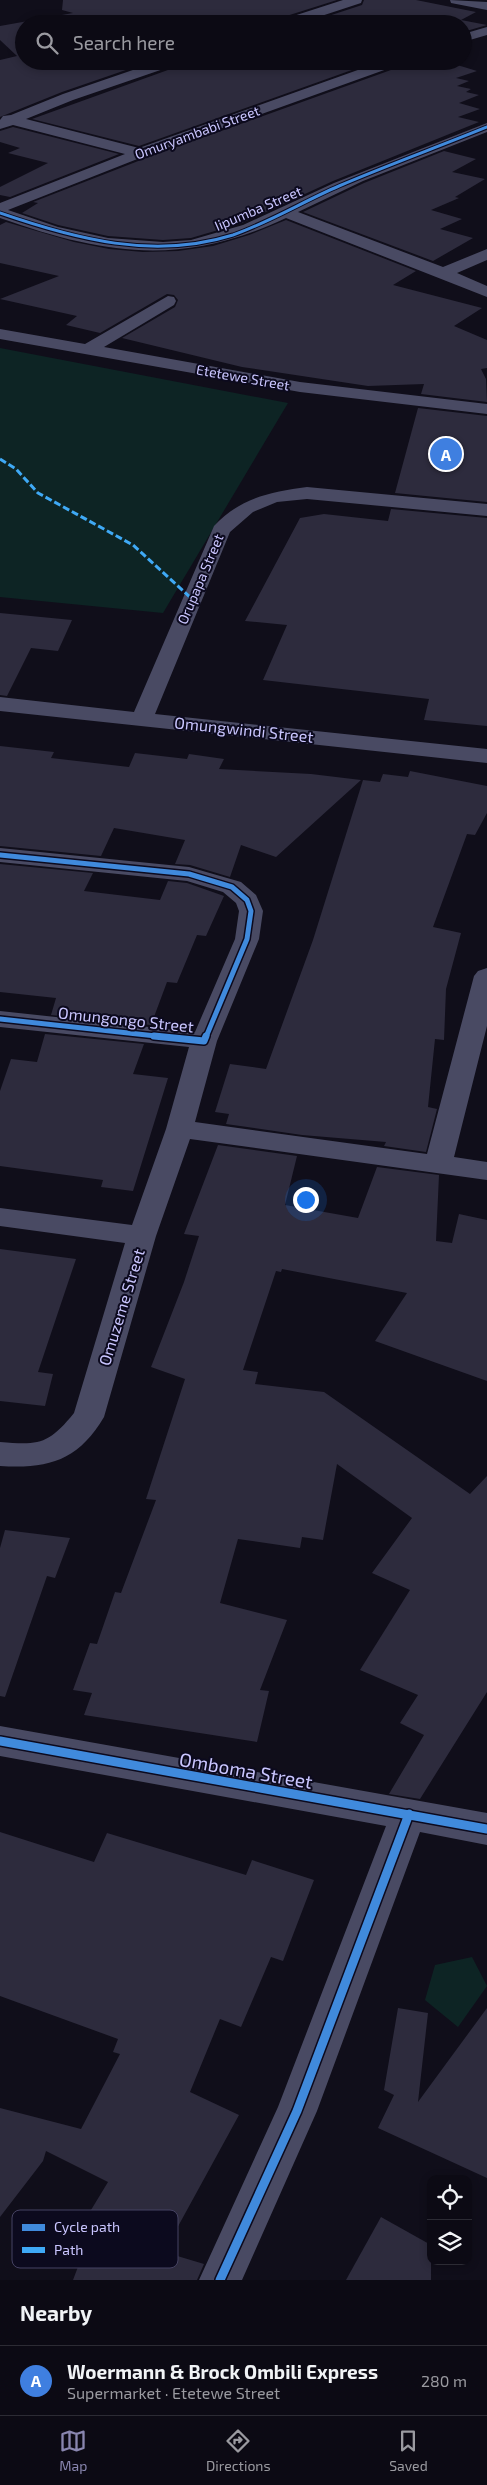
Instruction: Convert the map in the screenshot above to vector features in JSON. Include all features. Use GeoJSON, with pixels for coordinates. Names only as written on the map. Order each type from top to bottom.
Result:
{"type":"FeatureCollection","features":[{"type":"Feature","properties":{"kind":"street"},"geometry":{"type":"LineString","coordinates":[[310,15],[356,0]]}},
{"type":"Feature","properties":{"kind":"street"},"geometry":{"type":"LineString","coordinates":[[456,0],[487,6]]}},
{"type":"Feature","properties":{"kind":"street"},"geometry":{"type":"LineString","coordinates":[[472,35],[487,31]]}},
{"type":"Feature","properties":{"kind":"street"},"geometry":{"type":"LineString","coordinates":[[4,121],[147,70]]}},
{"type":"Feature","properties":{"kind":"street","name":"Omuryambabi Street"},"geometry":{"type":"LineString","coordinates":[[0,208],[140,152],[371,70]]}},
{"type":"Feature","properties":{"kind":"street"},"geometry":{"type":"LineString","coordinates":[[4,121],[140,152]]}},
{"type":"Feature","properties":{"kind":"street","name":"Iipumba Street"},"geometry":{"type":"LineString","coordinates":[[0,213],[38,227],[94,241],[120,245],[189,246],[220,239],[285,212],[337,186],[487,127]]}},
{"type":"Feature","properties":{"kind":"street","name":"Iipumba Street"},"geometry":{"type":"LineString","coordinates":[[285,212],[487,292]]}},
{"type":"Feature","properties":{"kind":"street"},"geometry":{"type":"LineString","coordinates":[[443,273],[487,254]]}},
{"type":"Feature","properties":{"kind":"street"},"geometry":{"type":"LineString","coordinates":[[88,349],[168,301]]}},
{"type":"Feature","properties":{"kind":"street","name":"Etetewe Street"},"geometry":{"type":"LineString","coordinates":[[0,334],[300,387],[487,409]]}},
{"type":"Feature","properties":{"kind":"street","name":"Orupapa Street"},"geometry":{"type":"LineString","coordinates":[[142,718],[221,530],[232,518],[246,508],[273,497],[307,493],[487,510]]}},
{"type":"Feature","properties":{"kind":"street","name":"Omungwindi Street"},"geometry":{"type":"LineString","coordinates":[[0,704],[487,756]]}},
{"type":"Feature","properties":{"kind":"street","name":"Omungongo Street"},"geometry":{"type":"LineString","coordinates":[[0,855],[189,874],[232,888],[247,900],[251,911],[246,939],[204,1041],[0,1018]]}},
{"type":"Feature","properties":{"kind":"street"},"geometry":{"type":"LineString","coordinates":[[438,1165],[487,976]]}},
{"type":"Feature","properties":{"kind":"street"},"geometry":{"type":"LineString","coordinates":[[142,1236],[180,1129],[204,1041]]}},
{"type":"Feature","properties":{"kind":"street"},"geometry":{"type":"LineString","coordinates":[[180,1129],[487,1171]]}},
{"type":"Feature","properties":{"kind":"street","name":"Omuzeme Street"},"geometry":{"type":"LineString","coordinates":[[0,1217],[142,1236],[88,1417],[70,1441],[52,1452],[22,1456],[0,1454]]}},
{"type":"Feature","properties":{"kind":"street","name":"Omboma Street"},"geometry":{"type":"LineString","coordinates":[[0,1740],[487,1829]]}},
{"type":"Feature","properties":{"kind":"street"},"geometry":{"type":"LineString","coordinates":[[220,2280],[297,2111],[409,1814]]}},
{"type":"Feature","properties":{"kind":"green space"},"geometry":{"type":"Polygon","coordinates":[[[0,348],[288,403],[163,613],[0,597],[0,348]]]}},
{"type":"Feature","properties":{"kind":"green space"},"geometry":{"type":"Polygon","coordinates":[[[472,1957],[487,1986],[458,2027],[425,2000],[435,1965],[472,1957]]]}},
{"type":"Feature","properties":{"kind":"building"},"geometry":{"type":"Polygon","coordinates":[[[63,0],[337,0],[290,15],[62,15],[73,13],[62,10],[63,0]]]}},
{"type":"Feature","properties":{"kind":"building"},"geometry":{"type":"Polygon","coordinates":[[[364,0],[416,0],[476,12],[470,15],[331,15],[362,5],[364,0]]]}},
{"type":"Feature","properties":{"kind":"building"},"geometry":{"type":"Polygon","coordinates":[[[472,22],[487,25],[472,29],[472,22]]]}},
{"type":"Feature","properties":{"kind":"building"},"geometry":{"type":"Polygon","coordinates":[[[15,23],[15,54],[0,40],[0,26],[15,23]]]}},
{"type":"Feature","properties":{"kind":"building"},"geometry":{"type":"Polygon","coordinates":[[[15,56],[15,70],[126,70],[62,92],[0,117],[0,60],[15,56]]]}},
{"type":"Feature","properties":{"kind":"building"},"geometry":{"type":"Polygon","coordinates":[[[168,70],[352,70],[139,146],[32,119],[168,70]]]}},
{"type":"Feature","properties":{"kind":"building"},"geometry":{"type":"Polygon","coordinates":[[[391,70],[477,71],[456,78],[469,81],[457,86],[471,89],[466,92],[479,95],[459,103],[480,109],[458,117],[479,122],[333,181],[242,223],[191,238],[163,240],[108,236],[58,225],[22,213],[38,203],[33,202],[146,158],[391,70]]]}},
{"type":"Feature","properties":{"kind":"building"},"geometry":{"type":"Polygon","coordinates":[[[13,127],[119,154],[10,197],[0,195],[0,187],[48,163],[8,153],[20,148],[0,142],[0,131],[13,127]]]}},
{"type":"Feature","properties":{"kind":"building"},"geometry":{"type":"Polygon","coordinates":[[[444,151],[476,159],[452,172],[485,179],[455,197],[459,198],[431,210],[462,219],[440,229],[473,238],[433,261],[303,212],[364,183],[444,151]]]}},
{"type":"Feature","properties":{"kind":"building"},"geometry":{"type":"Polygon","coordinates":[[[286,220],[416,271],[393,285],[482,308],[454,326],[487,340],[487,368],[481,369],[486,379],[487,402],[421,394],[424,384],[368,386],[242,367],[122,338],[175,307],[178,300],[174,295],[167,294],[100,333],[66,325],[77,316],[0,299],[59,276],[0,263],[0,225],[6,222],[74,242],[109,249],[143,252],[178,251],[213,246],[249,235],[286,220]]]}},
{"type":"Feature","properties":{"kind":"building"},"geometry":{"type":"Polygon","coordinates":[[[418,408],[487,416],[487,502],[395,493],[418,408]]]}},
{"type":"Feature","properties":{"kind":"building"},"geometry":{"type":"Polygon","coordinates":[[[391,509],[487,518],[487,726],[424,720],[429,699],[263,680],[287,625],[245,621],[300,518],[324,514],[388,521],[391,509]]]}},
{"type":"Feature","properties":{"kind":"building"},"geometry":{"type":"Polygon","coordinates":[[[0,613],[72,620],[58,651],[31,648],[7,696],[0,695],[0,613]]]}},
{"type":"Feature","properties":{"kind":"building"},"geometry":{"type":"Polygon","coordinates":[[[0,746],[54,752],[51,758],[129,767],[135,753],[187,759],[189,754],[224,759],[219,769],[311,774],[361,780],[276,857],[241,845],[230,877],[190,865],[175,864],[185,840],[114,828],[101,856],[0,846],[0,746]]]}},
{"type":"Feature","properties":{"kind":"building"},"geometry":{"type":"Polygon","coordinates":[[[410,771],[487,786],[487,813],[475,835],[467,834],[433,927],[461,933],[446,989],[444,1040],[435,1039],[428,1107],[437,1109],[426,1152],[384,1146],[386,1142],[302,1135],[226,1124],[229,1114],[215,1112],[230,1064],[266,1069],[313,940],[363,780],[380,782],[383,774],[408,777],[410,771]]]}},
{"type":"Feature","properties":{"kind":"building"},"geometry":{"type":"Polygon","coordinates":[[[0,864],[93,873],[84,891],[160,900],[168,881],[187,883],[224,896],[206,936],[197,935],[177,983],[167,982],[151,1025],[51,1015],[56,998],[0,992],[0,864]]]}},
{"type":"Feature","properties":{"kind":"building"},"geometry":{"type":"Polygon","coordinates":[[[45,1034],[144,1044],[133,1074],[168,1078],[133,1191],[101,1187],[103,1180],[0,1166],[0,1091],[11,1059],[37,1062],[45,1034]]]}},
{"type":"Feature","properties":{"kind":"building"},"geometry":{"type":"Polygon","coordinates":[[[218,1145],[297,1156],[285,1205],[358,1218],[377,1167],[439,1175],[436,1241],[452,1243],[459,1214],[487,1220],[487,1381],[375,1341],[407,1293],[282,1269],[281,1272],[276,1271],[243,1370],[258,1372],[255,1384],[324,1392],[470,1494],[487,1476],[487,1692],[420,1799],[389,1794],[424,1735],[400,1723],[418,1695],[360,1670],[410,1590],[372,1573],[412,1518],[337,1464],[323,1540],[302,1537],[300,1548],[238,1539],[220,1603],[287,1620],[260,1690],[269,1691],[257,1742],[84,1715],[92,1693],[73,1690],[90,1643],[97,1644],[115,1592],[121,1593],[156,1500],[146,1499],[185,1379],[151,1367],[184,1282],[199,1236],[184,1234],[218,1145]]]}},
{"type":"Feature","properties":{"kind":"building"},"geometry":{"type":"Polygon","coordinates":[[[0,1249],[76,1259],[38,1372],[53,1374],[45,1406],[0,1401],[0,1249]]]}},
{"type":"Feature","properties":{"kind":"building"},"geometry":{"type":"Polygon","coordinates":[[[5,1530],[70,1538],[55,1578],[47,1576],[5,1697],[0,1696],[0,1548],[5,1530]]]}},
{"type":"Feature","properties":{"kind":"building"},"geometry":{"type":"Polygon","coordinates":[[[0,1832],[94,1862],[107,1833],[246,1875],[252,1860],[314,1880],[283,1961],[271,1957],[241,2027],[220,2019],[190,2092],[239,2115],[178,2226],[178,2210],[91,2210],[108,2182],[46,2151],[43,2161],[0,2217],[0,2108],[81,2129],[120,2054],[113,2052],[118,2039],[0,1996],[0,1832]]]}},
{"type":"Feature","properties":{"kind":"building"},"geometry":{"type":"Polygon","coordinates":[[[398,2008],[428,2013],[418,2102],[487,2008],[487,2178],[378,2128],[394,2095],[384,2090],[398,2008]]]}},
{"type":"Feature","properties":{"kind":"building"},"geometry":{"type":"Polygon","coordinates":[[[381,2217],[427,2243],[427,2265],[431,2265],[431,2280],[346,2280],[381,2217]]]}},
{"type":"Feature","properties":{"kind":"building"},"geometry":{"type":"Polygon","coordinates":[[[178,2256],[204,2264],[197,2280],[73,2280],[78,2268],[178,2268],[178,2256]]]}},
{"type":"Feature","properties":{"kind":"marked path"},"geometry":{"type":"LineString","coordinates":[[0,459],[16,469],[38,493],[133,545],[192,599]]}},
{"type":"Feature","properties":{"kind":"cycle path"},"geometry":{"type":"LineString","coordinates":[[0,213],[53,230],[108,243],[163,247],[191,245],[234,234],[264,222],[339,186],[487,127]]}},
{"type":"Feature","properties":{"kind":"cycle path"},"geometry":{"type":"LineString","coordinates":[[0,855],[189,874],[232,887],[247,900],[251,911],[247,939],[204,1041],[0,1019]]}},
{"type":"Feature","properties":{"kind":"cycle path"},"geometry":{"type":"LineString","coordinates":[[0,1741],[487,1829]]}},
{"type":"Feature","properties":{"kind":"cycle path"},"geometry":{"type":"LineString","coordinates":[[220,2280],[297,2111],[409,1814]]}},
{"type":"Feature","properties":{"kind":"place","name":"Woermann & Brock Ombili Express"},"geometry":{"type":"Point","coordinates":[446,454]}}]}
